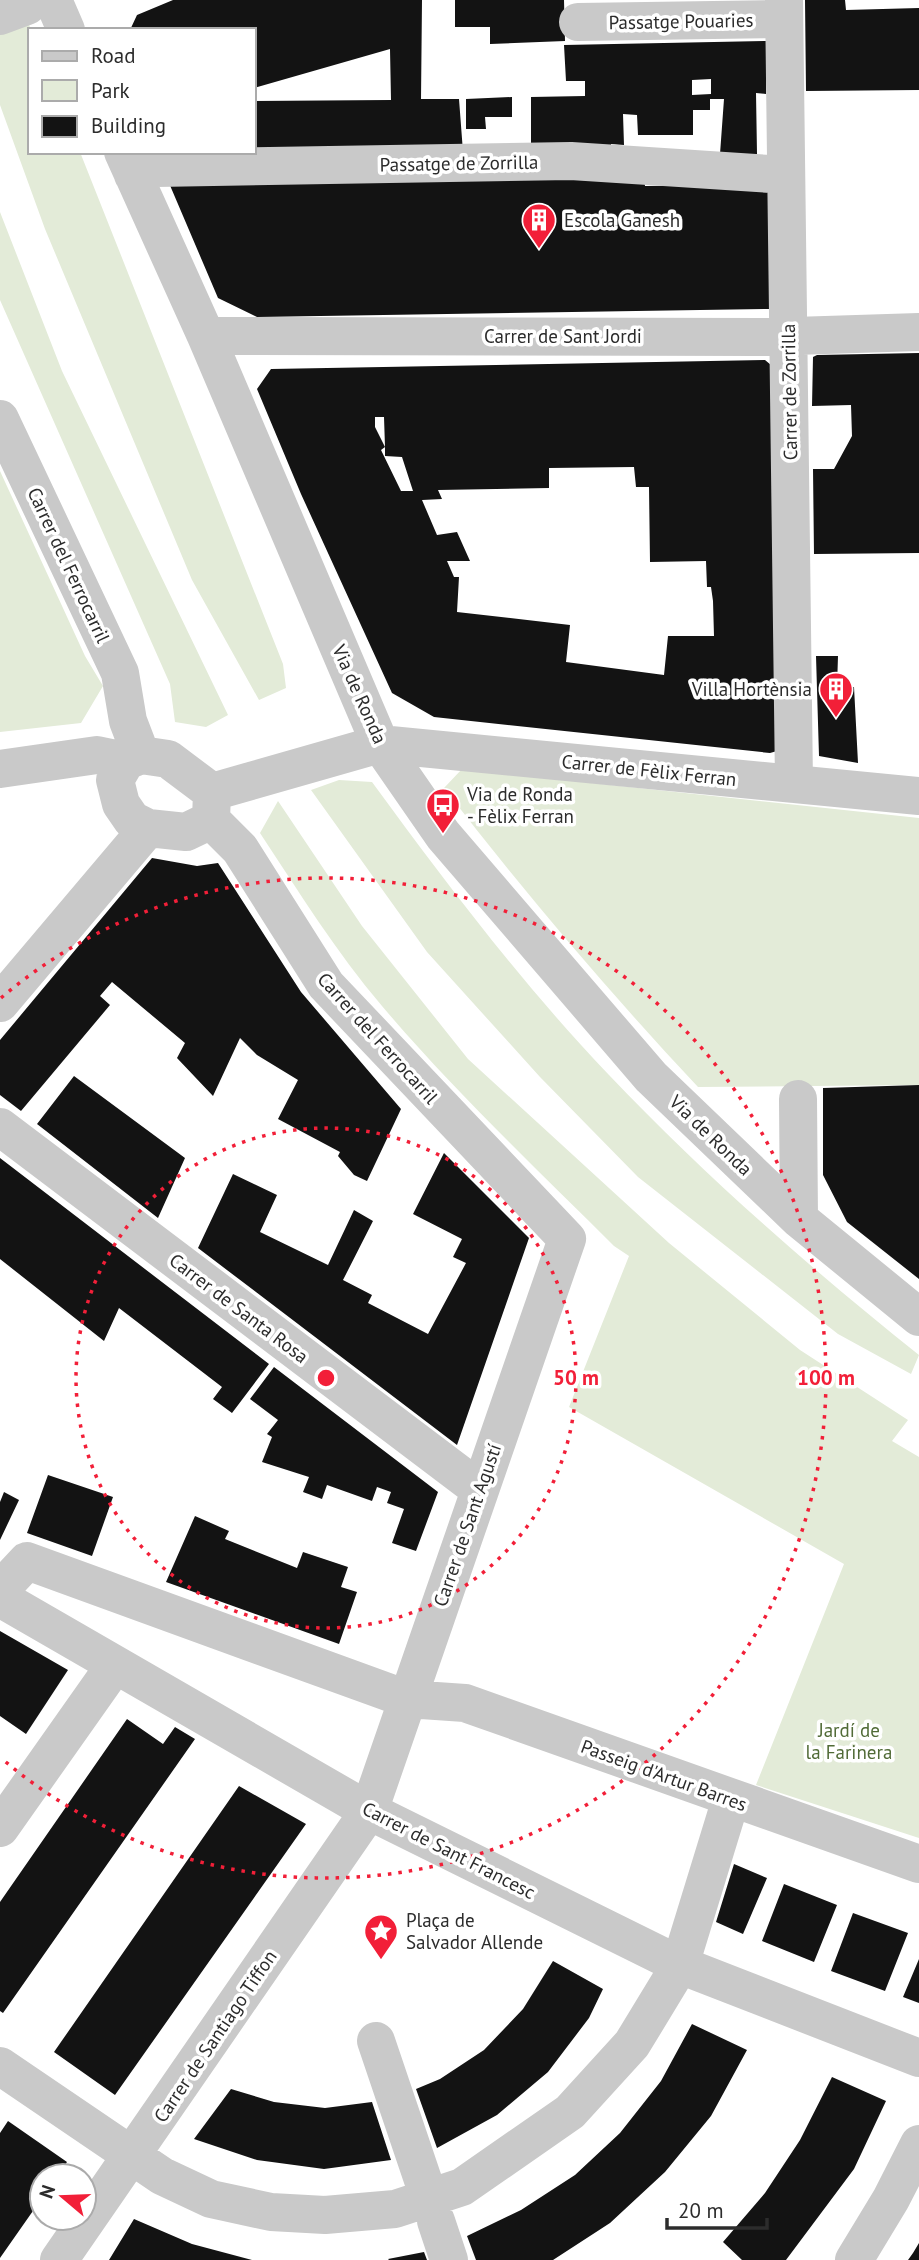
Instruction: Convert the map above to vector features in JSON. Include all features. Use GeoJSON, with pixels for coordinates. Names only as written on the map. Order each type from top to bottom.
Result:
{"type":"FeatureCollection","features":[{"type":"Feature","properties":{"kind":"street"},"geometry":{"type":"LineString","coordinates":[[27,7],[63,28]]}},
{"type":"Feature","properties":{"kind":"street","name":"Passatge Pouaries"},"geometry":{"type":"LineString","coordinates":[[578,22],[784,10]]}},
{"type":"Feature","properties":{"kind":"street","name":"Carrer de Zorrilla"},"geometry":{"type":"LineString","coordinates":[[784,10],[794,784]]}},
{"type":"Feature","properties":{"kind":"street","name":"Passatge de Zorrilla"},"geometry":{"type":"LineString","coordinates":[[128,164],[156,168],[571,161],[786,175]]}},
{"type":"Feature","properties":{"kind":"street","name":"Via de Ronda"},"geometry":{"type":"LineString","coordinates":[[128,164],[206,336],[380,744],[443,835],[651,1077],[799,1219],[919,1317]]}},
{"type":"Feature","properties":{"kind":"street","name":"Carrer de Sant Jordi"},"geometry":{"type":"LineString","coordinates":[[206,336],[787,335],[919,332]]}},
{"type":"Feature","properties":{"kind":"street","name":"Carrer del Ferrocarril"},"geometry":{"type":"LineString","coordinates":[[0,419],[120,673],[133,758]]}},
{"type":"Feature","properties":{"kind":"street"},"geometry":{"type":"LineString","coordinates":[[133,758],[115,780],[121,804],[132,820],[148,828],[186,832],[211,806],[380,744]]}},
{"type":"Feature","properties":{"kind":"street","name":"Carrer de Fèlix Ferran"},"geometry":{"type":"LineString","coordinates":[[380,744],[919,796]]}},
{"type":"Feature","properties":{"kind":"street"},"geometry":{"type":"LineString","coordinates":[[0,769],[97,755],[168,759],[211,806]]}},
{"type":"Feature","properties":{"kind":"street","name":"Carrer del Ferrocarril"},"geometry":{"type":"LineString","coordinates":[[211,806],[326,985],[567,1239]]}},
{"type":"Feature","properties":{"kind":"street"},"geometry":{"type":"LineString","coordinates":[[0,1003],[148,828]]}},
{"type":"Feature","properties":{"kind":"street"},"geometry":{"type":"LineString","coordinates":[[798,1099],[799,1219]]}},
{"type":"Feature","properties":{"kind":"street","name":"Carrer de Santa Rosa"},"geometry":{"type":"LineString","coordinates":[[0,1128],[479,1489]]}},
{"type":"Feature","properties":{"kind":"street","name":"Carrer de Sant Agustí"},"geometry":{"type":"LineString","coordinates":[[369,1811],[567,1239]]}},
{"type":"Feature","properties":{"kind":"street"},"geometry":{"type":"LineString","coordinates":[[0,1590],[27,1561],[407,1699]]}},
{"type":"Feature","properties":{"kind":"street","name":"Carrer de Sant Francesc"},"geometry":{"type":"LineString","coordinates":[[0,1598],[369,1811],[680,1965],[919,2058]]}},
{"type":"Feature","properties":{"kind":"street"},"geometry":{"type":"LineString","coordinates":[[0,1828],[115,1665]]}},
{"type":"Feature","properties":{"kind":"street","name":"Passeig d'Artur Barres"},"geometry":{"type":"LineString","coordinates":[[407,1699],[465,1703],[731,1800],[919,1864]]}},
{"type":"Feature","properties":{"kind":"street"},"geometry":{"type":"LineString","coordinates":[[0,2066],[162,2176],[211,2199],[271,2212],[325,2215],[395,2209],[462,2187],[570,2112],[632,2043],[680,1965],[731,1800]]}},
{"type":"Feature","properties":{"kind":"street","name":"Carrer de Santiago Tiffon"},"geometry":{"type":"LineString","coordinates":[[59,2260],[369,1811]]}},
{"type":"Feature","properties":{"kind":"street"},"geometry":{"type":"LineString","coordinates":[[376,2041],[423,2180]]}},
{"type":"Feature","properties":{"kind":"street"},"geometry":{"type":"LineString","coordinates":[[854,2260],[891,2199],[919,2144]]}},
{"type":"Feature","properties":{"kind":"street"},"geometry":{"type":"LineString","coordinates":[[436,2221],[449,2260]]}},
{"type":"Feature","properties":{"kind":"green space"},"geometry":{"type":"Polygon","coordinates":[[[28,22],[30,28],[28,28],[28,154],[81,154],[283,664],[286,688],[259,700],[192,580],[45,229],[0,105],[0,32],[28,22]]]}},
{"type":"Feature","properties":{"kind":"green space"},"geometry":{"type":"Polygon","coordinates":[[[0,212],[62,371],[228,715],[206,727],[175,722],[170,684],[0,300],[0,212]]]}},
{"type":"Feature","properties":{"kind":"green space"},"geometry":{"type":"Polygon","coordinates":[[[0,471],[85,656],[103,686],[81,723],[0,732],[0,471]]]}},
{"type":"Feature","properties":{"kind":"green space"},"geometry":{"type":"Polygon","coordinates":[[[462,769],[919,818],[919,1085],[698,1087],[567,940],[444,788],[462,769]]]}},
{"type":"Feature","properties":{"kind":"green space"},"geometry":{"type":"Polygon","coordinates":[[[339,780],[372,782],[486,932],[577,1040],[645,1112],[720,1185],[838,1289],[919,1355],[911,1374],[838,1334],[638,1177],[540,1077],[427,952],[311,790],[339,780]]]}},
{"type":"Feature","properties":{"kind":"green space","name":"Jardí de la Farinera"},"geometry":{"type":"Polygon","coordinates":[[[278,801],[362,926],[468,1059],[669,1243],[800,1350],[908,1420],[892,1441],[919,1457],[919,1838],[756,1785],[844,1564],[569,1407],[629,1256],[614,1246],[466,1099],[409,1038],[365,985],[318,921],[260,833],[278,801]]]}},
{"type":"Feature","properties":{"kind":"building"},"geometry":{"type":"Polygon","coordinates":[[[173,0],[422,0],[421,99],[459,99],[463,152],[256,152],[256,101],[391,100],[390,49],[256,87],[256,28],[131,28],[137,15],[173,0]]]}},
{"type":"Feature","properties":{"kind":"building"},"geometry":{"type":"Polygon","coordinates":[[[455,0],[564,0],[565,41],[490,44],[490,27],[455,27],[455,0]]]}},
{"type":"Feature","properties":{"kind":"building"},"geometry":{"type":"Polygon","coordinates":[[[805,0],[845,0],[846,10],[919,8],[919,90],[806,91],[805,0]]]}},
{"type":"Feature","properties":{"kind":"building"},"geometry":{"type":"Polygon","coordinates":[[[766,41],[766,94],[756,93],[757,154],[720,154],[724,99],[710,99],[710,110],[693,110],[693,135],[638,135],[637,115],[623,114],[624,145],[611,144],[611,154],[531,151],[531,97],[585,96],[585,81],[566,81],[564,45],[766,41]],[[711,79],[692,80],[692,95],[711,94],[711,79]]]}},
{"type":"Feature","properties":{"kind":"building"},"geometry":{"type":"Polygon","coordinates":[[[512,97],[512,117],[485,117],[486,129],[466,129],[466,99],[512,97]]]}},
{"type":"Feature","properties":{"kind":"building"},"geometry":{"type":"Polygon","coordinates":[[[166,176],[644,178],[645,186],[768,185],[770,309],[257,317],[218,298],[166,176]]]}},
{"type":"Feature","properties":{"kind":"building"},"geometry":{"type":"Polygon","coordinates":[[[919,353],[919,553],[814,554],[813,469],[834,469],[852,436],[851,405],[812,406],[813,357],[919,353]]]}},
{"type":"Feature","properties":{"kind":"building"},"geometry":{"type":"Polygon","coordinates":[[[765,360],[771,365],[777,751],[770,753],[434,717],[392,693],[301,494],[257,389],[271,369],[765,360]],[[375,417],[375,427],[385,447],[384,417],[375,417]],[[385,447],[381,450],[401,491],[413,491],[402,457],[385,456],[385,447]],[[634,467],[549,468],[549,488],[438,490],[442,499],[422,500],[437,535],[457,532],[470,561],[447,561],[454,577],[459,577],[457,612],[570,625],[566,662],[664,675],[668,636],[714,636],[713,601],[711,587],[707,587],[706,561],[650,562],[649,487],[636,487],[634,467]]]}},
{"type":"Feature","properties":{"kind":"building","name":"Villa Hortènsia"},"geometry":{"type":"Polygon","coordinates":[[[816,656],[838,656],[837,687],[854,687],[858,763],[819,756],[816,656]]]}},
{"type":"Feature","properties":{"kind":"building"},"geometry":{"type":"Polygon","coordinates":[[[152,858],[197,866],[218,863],[301,992],[401,1109],[367,1181],[354,1175],[338,1156],[340,1152],[278,1119],[298,1080],[257,1055],[240,1038],[213,1096],[177,1058],[185,1043],[112,982],[100,996],[110,1005],[21,1111],[0,1095],[0,1040],[152,858]]]}},
{"type":"Feature","properties":{"kind":"building"},"geometry":{"type":"Polygon","coordinates":[[[74,1076],[185,1158],[158,1218],[37,1124],[74,1076]]]}},
{"type":"Feature","properties":{"kind":"building"},"geometry":{"type":"Polygon","coordinates":[[[919,1085],[919,1279],[847,1222],[823,1175],[823,1088],[919,1085]]]}},
{"type":"Feature","properties":{"kind":"building"},"geometry":{"type":"Polygon","coordinates":[[[444,1153],[529,1238],[457,1445],[198,1248],[233,1174],[277,1195],[260,1232],[328,1265],[354,1210],[373,1221],[343,1280],[372,1295],[368,1303],[428,1334],[466,1263],[453,1257],[462,1239],[413,1214],[444,1153]]]}},
{"type":"Feature","properties":{"kind":"building"},"geometry":{"type":"Polygon","coordinates":[[[0,1158],[269,1364],[232,1413],[213,1399],[222,1387],[119,1308],[104,1341],[0,1259],[0,1158]]]}},
{"type":"Feature","properties":{"kind":"building"},"geometry":{"type":"Polygon","coordinates":[[[274,1367],[438,1492],[416,1551],[392,1543],[404,1509],[387,1503],[391,1492],[377,1487],[372,1501],[327,1485],[322,1499],[303,1492],[309,1477],[262,1462],[272,1437],[267,1434],[278,1420],[250,1399],[274,1367]]]}},
{"type":"Feature","properties":{"kind":"building"},"geometry":{"type":"Polygon","coordinates":[[[48,1475],[113,1497],[92,1556],[27,1533],[48,1475]]]}},
{"type":"Feature","properties":{"kind":"building"},"geometry":{"type":"Polygon","coordinates":[[[4,1492],[19,1500],[0,1540],[0,1502],[4,1492]]]}},
{"type":"Feature","properties":{"kind":"building"},"geometry":{"type":"Polygon","coordinates":[[[195,1516],[229,1531],[225,1539],[297,1568],[303,1552],[348,1567],[341,1587],[357,1592],[339,1644],[166,1582],[195,1516]]]}},
{"type":"Feature","properties":{"kind":"building"},"geometry":{"type":"Polygon","coordinates":[[[0,1631],[68,1670],[26,1734],[0,1716],[0,1631]]]}},
{"type":"Feature","properties":{"kind":"building"},"geometry":{"type":"Polygon","coordinates":[[[127,1719],[163,1744],[175,1727],[195,1739],[3,2013],[0,2011],[0,1902],[127,1719]]]}},
{"type":"Feature","properties":{"kind":"building"},"geometry":{"type":"Polygon","coordinates":[[[239,1786],[306,1824],[115,2095],[54,2052],[239,1786]]]}},
{"type":"Feature","properties":{"kind":"building"},"geometry":{"type":"Polygon","coordinates":[[[734,1864],[767,1878],[743,1934],[716,1922],[734,1864]]]}},
{"type":"Feature","properties":{"kind":"building"},"geometry":{"type":"Polygon","coordinates":[[[784,1884],[837,1905],[814,1962],[762,1941],[784,1884]]]}},
{"type":"Feature","properties":{"kind":"building"},"geometry":{"type":"Polygon","coordinates":[[[853,1913],[908,1933],[885,1991],[831,1971],[853,1913]]]}},
{"type":"Feature","properties":{"kind":"building"},"geometry":{"type":"Polygon","coordinates":[[[919,1959],[919,2003],[903,1997],[919,1959]]]}},
{"type":"Feature","properties":{"kind":"building"},"geometry":{"type":"Polygon","coordinates":[[[553,1961],[603,1989],[589,2018],[548,2072],[497,2115],[437,2148],[416,2089],[440,2079],[484,2050],[523,2009],[553,1961]]]}},
{"type":"Feature","properties":{"kind":"building"},"geometry":{"type":"Polygon","coordinates":[[[692,2024],[747,2050],[711,2116],[665,2172],[610,2223],[553,2260],[476,2260],[467,2236],[521,2210],[575,2175],[620,2133],[661,2081],[692,2024]]]}},
{"type":"Feature","properties":{"kind":"building"},"geometry":{"type":"Polygon","coordinates":[[[832,2077],[886,2101],[854,2169],[786,2260],[742,2260],[723,2242],[765,2193],[800,2140],[832,2077]]]}},
{"type":"Feature","properties":{"kind":"building"},"geometry":{"type":"Polygon","coordinates":[[[231,2089],[274,2102],[325,2108],[372,2102],[391,2160],[324,2169],[257,2160],[194,2139],[231,2089]]]}},
{"type":"Feature","properties":{"kind":"building"},"geometry":{"type":"Polygon","coordinates":[[[8,2121],[67,2162],[28,2162],[28,2218],[0,2258],[0,2133],[8,2121]]]}},
{"type":"Feature","properties":{"kind":"building"},"geometry":{"type":"Polygon","coordinates":[[[134,2219],[192,2244],[252,2260],[109,2260],[134,2219]]]}},
{"type":"Feature","properties":{"kind":"building"},"geometry":{"type":"Polygon","coordinates":[[[919,2243],[919,2260],[908,2260],[913,2253],[919,2243]]]}},
{"type":"Feature","properties":{"kind":"building"},"geometry":{"type":"Polygon","coordinates":[[[424,2252],[427,2260],[388,2259],[424,2252]]]}},
{"type":"Feature","properties":{"kind":"place","name":"Escola Ganesh"},"geometry":{"type":"Point","coordinates":[539,250]}},
{"type":"Feature","properties":{"kind":"place","name":"Villa Hortènsia"},"geometry":{"type":"Point","coordinates":[836,719]}},
{"type":"Feature","properties":{"kind":"place","name":"Via de Ronda - Fèlix Ferran"},"geometry":{"type":"Point","coordinates":[443,835]}},
{"type":"Feature","properties":{"kind":"place","name":"Plaça de Salvador Allende"},"geometry":{"type":"Point","coordinates":[381,1961]}}]}
